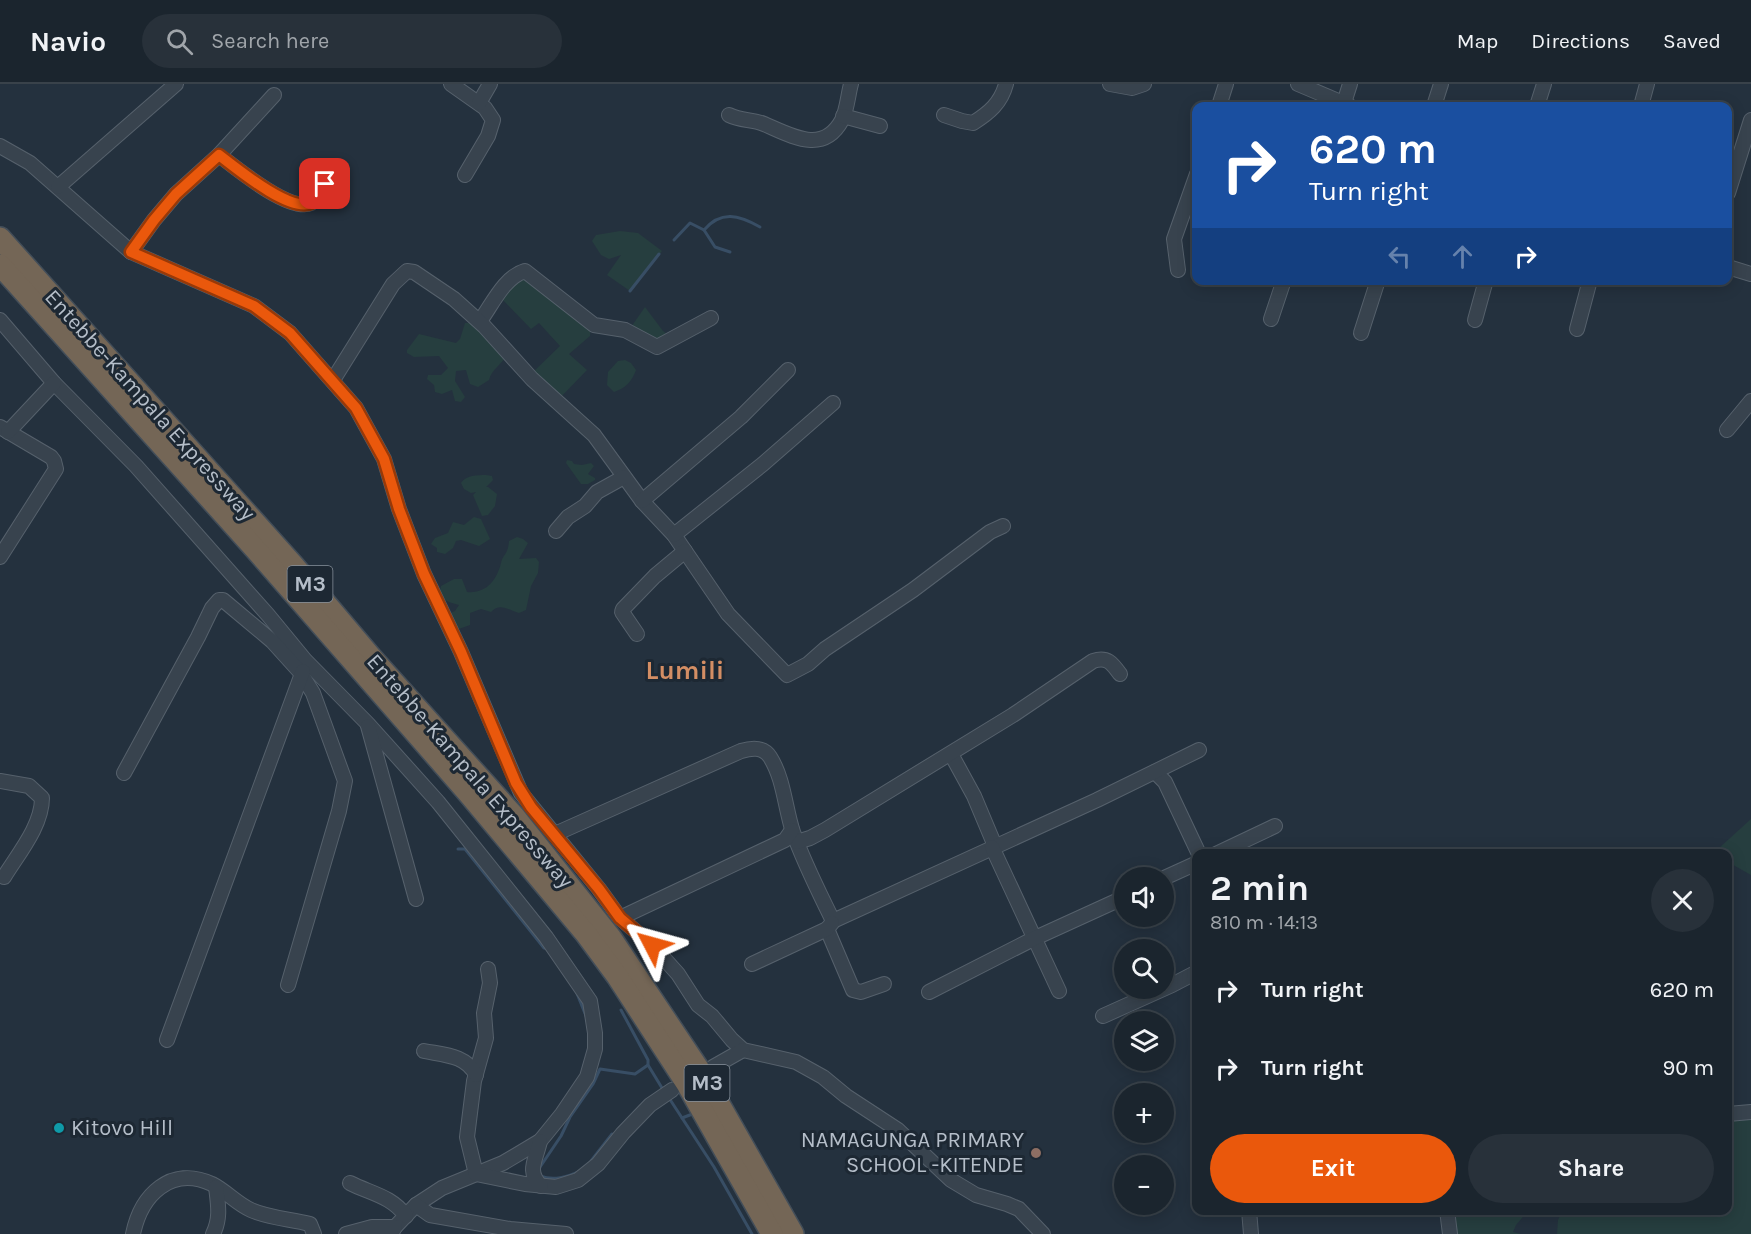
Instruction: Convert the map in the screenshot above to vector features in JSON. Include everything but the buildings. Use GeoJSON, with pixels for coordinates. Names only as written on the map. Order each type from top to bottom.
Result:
{"type":"FeatureCollection","features":[{"type":"Feature","properties":{"kind":"highway","name":"Entebbe-Kampala Expressway"},"geometry":{"type":"LineString","coordinates":[[0,237],[522,826],[611,938],[702,1074],[793,1234]]}},
{"type":"Feature","properties":{"kind":"highway","name":"Entebbe-Kampala Expressway"},"geometry":{"type":"LineString","coordinates":[[0,265],[271,567],[469,794],[586,934],[617,976],[687,1084],[772,1234]]}},
{"type":"Feature","properties":{"kind":"street"},"geometry":{"type":"LineString","coordinates":[[58,187],[176,84]]}},
{"type":"Feature","properties":{"kind":"street"},"geometry":{"type":"LineString","coordinates":[[451,84],[479,103],[494,123],[465,175]]}},
{"type":"Feature","properties":{"kind":"street"},"geometry":{"type":"LineString","coordinates":[[479,103],[490,84]]}},
{"type":"Feature","properties":{"kind":"street"},"geometry":{"type":"LineString","coordinates":[[729,115],[741,121],[754,120],[796,137],[817,142],[830,136],[843,116],[851,84]]}},
{"type":"Feature","properties":{"kind":"street"},"geometry":{"type":"LineString","coordinates":[[944,115],[973,123],[993,109],[1006,84]]}},
{"type":"Feature","properties":{"kind":"street"},"geometry":{"type":"LineString","coordinates":[[1110,84],[1132,88],[1144,84]]}},
{"type":"Feature","properties":{"kind":"street"},"geometry":{"type":"LineString","coordinates":[[1220,102],[1226,84]]}},
{"type":"Feature","properties":{"kind":"street"},"geometry":{"type":"LineString","coordinates":[[1298,84],[1337,102]]}},
{"type":"Feature","properties":{"kind":"street"},"geometry":{"type":"LineString","coordinates":[[1347,102],[1350,84]]}},
{"type":"Feature","properties":{"kind":"street"},"geometry":{"type":"LineString","coordinates":[[1435,102],[1441,84]]}},
{"type":"Feature","properties":{"kind":"street"},"geometry":{"type":"LineString","coordinates":[[1538,102],[1544,84]]}},
{"type":"Feature","properties":{"kind":"street"},"geometry":{"type":"LineString","coordinates":[[1642,102],[1647,84]]}},
{"type":"Feature","properties":{"kind":"street"},"geometry":{"type":"LineString","coordinates":[[131,252],[176,194],[219,155],[274,95]]}},
{"type":"Feature","properties":{"kind":"street"},"geometry":{"type":"LineString","coordinates":[[843,116],[880,126]]}},
{"type":"Feature","properties":{"kind":"street"},"geometry":{"type":"LineString","coordinates":[[1732,180],[1751,120]]}},
{"type":"Feature","properties":{"kind":"street"},"geometry":{"type":"LineString","coordinates":[[0,146],[26,160],[131,252],[254,306],[290,333],[356,408],[384,459],[399,509],[424,574],[461,652],[516,783],[531,807],[555,834],[620,918],[652,945],[678,974],[698,1005],[712,1016],[732,1040],[744,1050],[796,1062],[823,1077],[846,1096],[898,1130],[951,1180],[976,1195],[1019,1209],[1043,1234]]}},
{"type":"Feature","properties":{"kind":"street"},"geometry":{"type":"LineString","coordinates":[[219,155],[278,196],[299,205],[311,203],[334,170]]}},
{"type":"Feature","properties":{"kind":"street"},"geometry":{"type":"LineString","coordinates":[[1178,270],[1174,238],[1192,188]]}},
{"type":"Feature","properties":{"kind":"street"},"geometry":{"type":"LineString","coordinates":[[1732,268],[1751,273]]}},
{"type":"Feature","properties":{"kind":"street"},"geometry":{"type":"LineString","coordinates":[[333,380],[393,284],[407,271],[414,272],[454,299],[480,321],[532,379],[594,435],[642,501],[674,535],[728,614],[787,675],[808,664],[825,649],[913,590],[990,532],[1003,526]]}},
{"type":"Feature","properties":{"kind":"street"},"geometry":{"type":"LineString","coordinates":[[480,321],[511,279],[525,271],[594,325],[625,330],[657,347],[711,318]]}},
{"type":"Feature","properties":{"kind":"street"},"geometry":{"type":"LineString","coordinates":[[1270,319],[1282,285]]}},
{"type":"Feature","properties":{"kind":"street"},"geometry":{"type":"LineString","coordinates":[[1361,333],[1376,285]]}},
{"type":"Feature","properties":{"kind":"street"},"geometry":{"type":"LineString","coordinates":[[1475,320],[1485,285]]}},
{"type":"Feature","properties":{"kind":"street"},"geometry":{"type":"LineString","coordinates":[[1577,329],[1589,285]]}},
{"type":"Feature","properties":{"kind":"street"},"geometry":{"type":"LineString","coordinates":[[0,320],[54,383],[136,466],[268,615],[304,660],[368,724],[438,802],[546,937],[590,1001],[596,1034],[596,1049],[587,1077],[540,1141],[503,1163],[442,1188],[417,1205],[393,1230],[372,1227],[346,1234]]}},
{"type":"Feature","properties":{"kind":"street"},"geometry":{"type":"LineString","coordinates":[[642,501],[741,417],[788,370]]}},
{"type":"Feature","properties":{"kind":"street"},"geometry":{"type":"LineString","coordinates":[[0,557],[56,469],[51,457],[4,429],[54,383]]}},
{"type":"Feature","properties":{"kind":"street"},"geometry":{"type":"LineString","coordinates":[[1727,430],[1751,401]]}},
{"type":"Feature","properties":{"kind":"street"},"geometry":{"type":"LineString","coordinates":[[674,535],[763,465],[833,403]]}},
{"type":"Feature","properties":{"kind":"street"},"geometry":{"type":"LineString","coordinates":[[556,531],[568,517],[585,506],[597,492],[624,477]]}},
{"type":"Feature","properties":{"kind":"street"},"geometry":{"type":"LineString","coordinates":[[637,634],[622,612],[626,604],[685,551]]}},
{"type":"Feature","properties":{"kind":"street"},"geometry":{"type":"LineString","coordinates":[[124,773],[212,608],[219,600],[223,600],[272,641],[302,675],[313,693],[345,781],[339,811],[288,985]]}},
{"type":"Feature","properties":{"kind":"street"},"geometry":{"type":"LineString","coordinates":[[620,918],[785,840],[795,836],[810,838],[825,830],[1013,715],[1093,661],[1100,658],[1106,659],[1120,674]]}},
{"type":"Feature","properties":{"kind":"street"},"geometry":{"type":"LineString","coordinates":[[167,1040],[302,675],[304,660]]}},
{"type":"Feature","properties":{"kind":"street"},"geometry":{"type":"LineString","coordinates":[[368,724],[416,899]]}},
{"type":"Feature","properties":{"kind":"street"},"geometry":{"type":"LineString","coordinates":[[555,834],[741,751],[754,747],[760,749],[770,756],[783,789],[795,836],[854,990],[861,992],[884,984]]}},
{"type":"Feature","properties":{"kind":"street"},"geometry":{"type":"LineString","coordinates":[[753,964],[830,925],[1199,750]]}},
{"type":"Feature","properties":{"kind":"street"},"geometry":{"type":"LineString","coordinates":[[951,754],[974,796],[993,847],[1033,939],[1059,991]]}},
{"type":"Feature","properties":{"kind":"street"},"geometry":{"type":"LineString","coordinates":[[1155,772],[1165,782],[1197,849]]}},
{"type":"Feature","properties":{"kind":"street"},"geometry":{"type":"LineString","coordinates":[[0,781],[28,786],[42,798],[42,809],[31,833],[4,877]]}},
{"type":"Feature","properties":{"kind":"street"},"geometry":{"type":"LineString","coordinates":[[1227,849],[1275,826]]}},
{"type":"Feature","properties":{"kind":"street"},"geometry":{"type":"LineString","coordinates":[[1174,873],[1192,865]]}},
{"type":"Feature","properties":{"kind":"street"},"geometry":{"type":"LineString","coordinates":[[929,992],[1033,939],[1114,902]]}},
{"type":"Feature","properties":{"kind":"street"},"geometry":{"type":"LineString","coordinates":[[476,1174],[466,1137],[476,1075],[486,1038],[484,1013],[490,983],[488,969]]}},
{"type":"Feature","properties":{"kind":"street"},"geometry":{"type":"LineString","coordinates":[[1103,1016],[1192,975]]}},
{"type":"Feature","properties":{"kind":"street"},"geometry":{"type":"LineString","coordinates":[[713,1067],[744,1050]]}},
{"type":"Feature","properties":{"kind":"street"},"geometry":{"type":"LineString","coordinates":[[424,1051],[466,1062],[476,1075]]}},
{"type":"Feature","properties":{"kind":"street"},"geometry":{"type":"LineString","coordinates":[[476,1174],[556,1187],[578,1180],[598,1164],[650,1105],[672,1090]]}},
{"type":"Feature","properties":{"kind":"street"},"geometry":{"type":"LineString","coordinates":[[1732,1114],[1751,1113]]}},
{"type":"Feature","properties":{"kind":"street"},"geometry":{"type":"LineString","coordinates":[[540,1141],[531,1172],[534,1179],[541,1185]]}},
{"type":"Feature","properties":{"kind":"street"},"geometry":{"type":"LineString","coordinates":[[133,1234],[144,1202],[165,1182],[186,1178],[197,1179],[216,1187],[251,1210],[311,1225],[314,1234]]}},
{"type":"Feature","properties":{"kind":"street"},"geometry":{"type":"LineString","coordinates":[[350,1183],[375,1196],[392,1201],[406,1216]]}},
{"type":"Feature","properties":{"kind":"street"},"geometry":{"type":"LineString","coordinates":[[213,1234],[219,1216],[216,1187]]}},
{"type":"Feature","properties":{"kind":"street"},"geometry":{"type":"LineString","coordinates":[[417,1205],[430,1215],[510,1229],[566,1234]]}},
{"type":"Feature","properties":{"kind":"street"},"geometry":{"type":"LineString","coordinates":[[1249,1215],[1251,1234]]}},
{"type":"Feature","properties":{"kind":"street"},"geometry":{"type":"LineString","coordinates":[[1448,1215],[1450,1234]]}},
{"type":"Feature","properties":{"kind":"green space"},"geometry":{"type":"Polygon","coordinates":[[[620,231],[638,233],[662,251],[630,291],[607,275],[621,255],[609,259],[601,255],[592,241],[596,235],[620,231]]]}},
{"type":"Feature","properties":{"kind":"green space"},"geometry":{"type":"Polygon","coordinates":[[[519,274],[591,326],[590,336],[569,354],[587,370],[557,401],[531,374],[560,346],[539,323],[531,329],[499,296],[519,274]]]}},
{"type":"Feature","properties":{"kind":"green space"},"geometry":{"type":"Polygon","coordinates":[[[645,307],[663,331],[672,338],[661,344],[629,330],[645,307]]]}},
{"type":"Feature","properties":{"kind":"green space"},"geometry":{"type":"Polygon","coordinates":[[[465,323],[473,323],[507,355],[489,380],[478,387],[470,384],[466,370],[456,371],[455,381],[465,397],[461,402],[455,401],[452,390],[442,394],[435,392],[434,385],[427,379],[428,375],[441,375],[448,368],[439,356],[414,357],[407,353],[407,350],[419,334],[456,343],[460,339],[465,323]]]}},
{"type":"Feature","properties":{"kind":"green space"},"geometry":{"type":"Polygon","coordinates":[[[625,360],[631,363],[636,370],[628,384],[614,392],[607,385],[608,372],[618,361],[625,360]]]}},
{"type":"Feature","properties":{"kind":"green space"},"geometry":{"type":"Polygon","coordinates":[[[567,460],[582,465],[591,463],[594,466],[588,474],[595,480],[588,484],[581,484],[566,463],[567,460]]]}},
{"type":"Feature","properties":{"kind":"green space"},"geometry":{"type":"Polygon","coordinates":[[[475,475],[492,476],[493,480],[486,487],[497,494],[495,506],[488,515],[482,516],[473,495],[476,492],[471,493],[464,489],[461,483],[475,475]]]}},
{"type":"Feature","properties":{"kind":"green space"},"geometry":{"type":"Polygon","coordinates":[[[474,517],[481,519],[490,539],[479,546],[461,540],[456,541],[453,548],[445,554],[437,552],[437,548],[431,544],[435,538],[448,533],[453,522],[464,525],[474,517]]]}},
{"type":"Feature","properties":{"kind":"green space"},"geometry":{"type":"Polygon","coordinates":[[[517,537],[528,543],[519,559],[536,558],[539,562],[538,573],[531,586],[526,610],[519,613],[501,607],[491,612],[481,609],[470,613],[470,625],[453,631],[443,616],[455,611],[459,605],[442,597],[441,586],[454,579],[462,579],[467,592],[480,591],[490,585],[497,575],[509,541],[517,537]]]}},
{"type":"Feature","properties":{"kind":"green space"},"geometry":{"type":"Polygon","coordinates":[[[1751,819],[1751,875],[1732,864],[1732,849],[1718,849],[1751,819]]]}},
{"type":"Feature","properties":{"kind":"green space"},"geometry":{"type":"Polygon","coordinates":[[[1751,1117],[1751,1234],[1557,1234],[1560,1215],[1732,1215],[1732,1118],[1751,1117]]]}},
{"type":"Feature","properties":{"kind":"green space"},"geometry":{"type":"Polygon","coordinates":[[[1451,1215],[1525,1215],[1513,1232],[1521,1234],[1453,1234],[1451,1215]]]}},
{"type":"Feature","properties":{"kind":"waterway"},"geometry":{"type":"LineString","coordinates":[[704,230],[717,219],[730,216],[738,217],[760,227]]}},
{"type":"Feature","properties":{"kind":"waterway"},"geometry":{"type":"LineString","coordinates":[[674,240],[690,223],[704,230],[715,247],[730,252]]}},
{"type":"Feature","properties":{"kind":"waterway"},"geometry":{"type":"LineString","coordinates":[[630,291],[659,254]]}},
{"type":"Feature","properties":{"kind":"waterway"},"geometry":{"type":"LineString","coordinates":[[458,849],[465,849],[544,948],[549,949]]}},
{"type":"Feature","properties":{"kind":"waterway"},"geometry":{"type":"LineString","coordinates":[[576,991],[586,1016]]}},
{"type":"Feature","properties":{"kind":"waterway"},"geometry":{"type":"LineString","coordinates":[[621,1010],[662,1088]]}},
{"type":"Feature","properties":{"kind":"waterway"},"geometry":{"type":"LineString","coordinates":[[538,1170],[593,1084],[600,1069],[635,1074],[648,1065]]}},
{"type":"Feature","properties":{"kind":"waterway"},"geometry":{"type":"LineString","coordinates":[[669,1098],[714,1167],[752,1234]]}},
{"type":"Feature","properties":{"kind":"waterway"},"geometry":{"type":"LineString","coordinates":[[682,1118],[695,1113]]}},
{"type":"Feature","properties":{"kind":"waterway"},"geometry":{"type":"LineString","coordinates":[[591,1161],[612,1134]]}},
{"type":"Feature","properties":{"kind":"waterway"},"geometry":{"type":"LineString","coordinates":[[540,1176],[560,1178],[580,1171]]}},
{"type":"Feature","properties":{"kind":"place","name":"Kitovo Hill"},"geometry":{"type":"Point","coordinates":[59,1128]}},
{"type":"Feature","properties":{"kind":"place","name":"NAMAGUNGA PRIMARY SCHOOL -KITENDE"},"geometry":{"type":"Point","coordinates":[1036,1153]}},
{"type":"Feature","properties":{"kind":"district","name":"Lumili"},"geometry":{"type":"Point","coordinates":[685,670]}},
{"type":"Feature","properties":{"kind":"route"},"geometry":{"type":"LineString","coordinates":[[325,184],[311,203],[299,205],[278,196],[219,155],[176,194],[131,252],[254,306],[290,333],[356,408],[384,459],[399,509],[424,574],[461,652],[521,793],[620,918],[652,945]]}}]}
